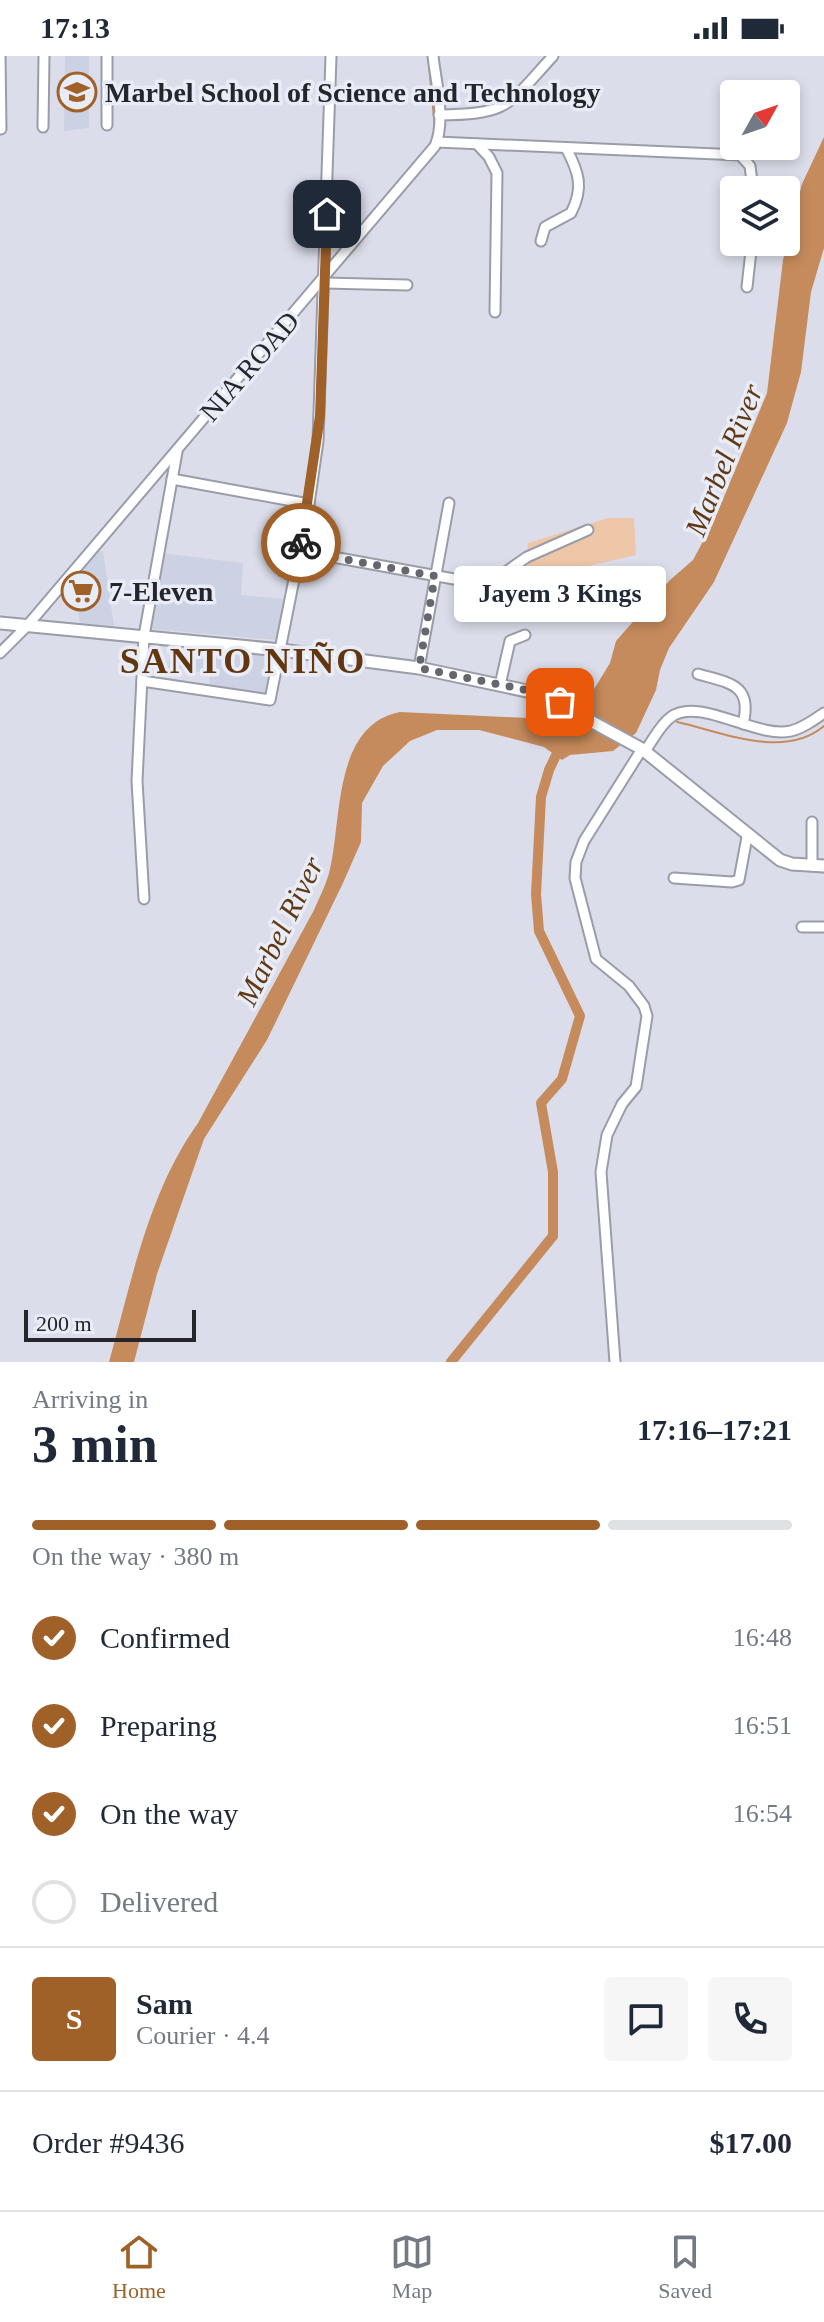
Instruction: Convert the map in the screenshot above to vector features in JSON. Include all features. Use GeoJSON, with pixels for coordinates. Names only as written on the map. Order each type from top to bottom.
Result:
{"type":"FeatureCollection","features":[{"type":"Feature","properties":{"kind":"main road"},"geometry":{"type":"LineString","coordinates":[[0,623],[281,650],[419,668],[541,694],[640,748],[747,837],[780,860],[818,866]]}},
{"type":"Feature","properties":{"kind":"street"},"geometry":{"type":"LineString","coordinates":[[0,56],[1,129]]}},
{"type":"Feature","properties":{"kind":"street"},"geometry":{"type":"LineString","coordinates":[[43,127],[44,56]]}},
{"type":"Feature","properties":{"kind":"street"},"geometry":{"type":"LineString","coordinates":[[107,56],[107,125]]}},
{"type":"Feature","properties":{"kind":"street"},"geometry":{"type":"LineString","coordinates":[[142,681],[270,700],[309,504],[320,416],[331,56]]}},
{"type":"Feature","properties":{"kind":"street"},"geometry":{"type":"LineString","coordinates":[[433,56],[439,115],[437,142],[740,155],[750,166],[751,176]]}},
{"type":"Feature","properties":{"kind":"street"},"geometry":{"type":"LineString","coordinates":[[439,115],[483,113],[503,107],[553,56]]}},
{"type":"Feature","properties":{"kind":"street","name":"NIA ROAD"},"geometry":{"type":"LineString","coordinates":[[0,653],[27,626],[325,280],[437,142]]}},
{"type":"Feature","properties":{"kind":"street"},"geometry":{"type":"LineString","coordinates":[[477,144],[489,157],[497,173],[495,312]]}},
{"type":"Feature","properties":{"kind":"street"},"geometry":{"type":"LineString","coordinates":[[541,241],[545,227],[571,213],[577,198],[580,179],[566,148]]}},
{"type":"Feature","properties":{"kind":"street"},"geometry":{"type":"LineString","coordinates":[[747,287],[750,256]]}},
{"type":"Feature","properties":{"kind":"street"},"geometry":{"type":"LineString","coordinates":[[325,280],[407,285]]}},
{"type":"Feature","properties":{"kind":"street"},"geometry":{"type":"LineString","coordinates":[[144,899],[137,781],[144,636],[178,448]]}},
{"type":"Feature","properties":{"kind":"street"},"geometry":{"type":"LineString","coordinates":[[172,479],[309,504]]}},
{"type":"Feature","properties":{"kind":"street"},"geometry":{"type":"LineString","coordinates":[[419,668],[449,503]]}},
{"type":"Feature","properties":{"kind":"street"},"geometry":{"type":"LineString","coordinates":[[300,551],[487,585],[527,557],[588,530]]}},
{"type":"Feature","properties":{"kind":"street"},"geometry":{"type":"LineString","coordinates":[[500,685],[510,641],[525,635]]}},
{"type":"Feature","properties":{"kind":"street"},"geometry":{"type":"LineString","coordinates":[[698,674],[732,684],[740,690],[747,706],[743,724]]}},
{"type":"Feature","properties":{"kind":"street"},"geometry":{"type":"LineString","coordinates":[[615,1362],[601,1172],[607,1135],[620,1107],[636,1087],[647,1016],[640,999],[629,986],[596,959],[575,878],[576,862],[584,841],[640,748],[681,712],[697,712],[782,732],[802,726],[824,713]]}},
{"type":"Feature","properties":{"kind":"street"},"geometry":{"type":"LineString","coordinates":[[812,822],[818,866]]}},
{"type":"Feature","properties":{"kind":"street"},"geometry":{"type":"LineString","coordinates":[[674,878],[739,880],[747,837]]}},
{"type":"Feature","properties":{"kind":"street"},"geometry":{"type":"LineString","coordinates":[[802,927],[824,927]]}},
{"type":"Feature","properties":{"kind":"shaded area","name":"Marbel School of Science and Technology"},"geometry":{"type":"Polygon","coordinates":[[[65,56],[89,56],[89,128],[64,131],[65,56]]]}},
{"type":"Feature","properties":{"kind":"shaded area"},"geometry":{"type":"Polygon","coordinates":[[[824,137],[824,248],[811,292],[801,372],[787,423],[714,582],[669,648],[656,690],[636,733],[613,751],[570,755],[562,760],[544,747],[479,730],[437,730],[410,741],[383,766],[362,803],[361,842],[343,883],[267,1040],[204,1139],[157,1274],[134,1362],[109,1362],[143,1238],[166,1178],[314,910],[325,884],[334,848],[344,777],[362,735],[378,720],[400,712],[569,720],[577,717],[610,663],[616,641],[670,580],[693,560],[714,521],[767,393],[783,260],[784,256],[800,256],[802,184],[824,137]]]}},
{"type":"Feature","properties":{"kind":"shaded area"},"geometry":{"type":"Polygon","coordinates":[[[608,518],[634,518],[636,555],[525,576],[528,543],[608,518]]]}},
{"type":"Feature","properties":{"kind":"shaded area"},"geometry":{"type":"Polygon","coordinates":[[[103,551],[114,626],[80,624],[73,573],[90,553],[103,551]]]}},
{"type":"Feature","properties":{"kind":"shaded area"},"geometry":{"type":"Polygon","coordinates":[[[161,553],[243,563],[241,595],[284,599],[277,640],[150,629],[161,553]]]}},
{"type":"Feature","properties":{"kind":"shaded area"},"geometry":{"type":"Polygon","coordinates":[[[171,644],[277,654],[268,697],[209,689],[210,673],[168,669],[171,644]]]}},
{"type":"Feature","properties":{"kind":"waterway"},"geometry":{"type":"LineString","coordinates":[[428,56],[435,128]]}},
{"type":"Feature","properties":{"kind":"waterway"},"geometry":{"type":"LineString","coordinates":[[25,621],[177,443]]}},
{"type":"Feature","properties":{"kind":"waterway"},"geometry":{"type":"LineString","coordinates":[[677,722],[733,737],[772,742],[808,736],[824,726]]}},
{"type":"Feature","properties":{"kind":"waterway"},"geometry":{"type":"LineString","coordinates":[[451,1362],[553,1236],[553,1172],[541,1103],[562,1079],[580,1016],[539,931],[536,894],[541,797],[561,745]]}},
{"type":"Feature","properties":{"kind":"way so far"},"geometry":{"type":"LineString","coordinates":[[301,543],[300,551],[435,576],[419,668],[531,691],[560,702]]}},
{"type":"Feature","properties":{"kind":"place","name":"Marbel School of Science and Technology"},"geometry":{"type":"Point","coordinates":[77,92]}},
{"type":"Feature","properties":{"kind":"place","name":"7-Eleven"},"geometry":{"type":"Point","coordinates":[81,591]}},
{"type":"Feature","properties":{"kind":"place","name":"Jayem 3 Kings"},"geometry":{"type":"Point","coordinates":[560,702]}},
{"type":"Feature","properties":{"kind":"district","name":"SANTO NIÑO"},"geometry":{"type":"Point","coordinates":[243,660]}},
{"type":"Feature","properties":{"kind":"route"},"geometry":{"type":"LineString","coordinates":[[301,543],[315,464],[322,391],[327,214]]}},
{"type":"Feature","properties":{"kind":"water label","name":"Marbel River"},"geometry":{"type":"Point","coordinates":[724,460]}},
{"type":"Feature","properties":{"kind":"water label","name":"Marbel River"},"geometry":{"type":"Point","coordinates":[280,931]}}]}
